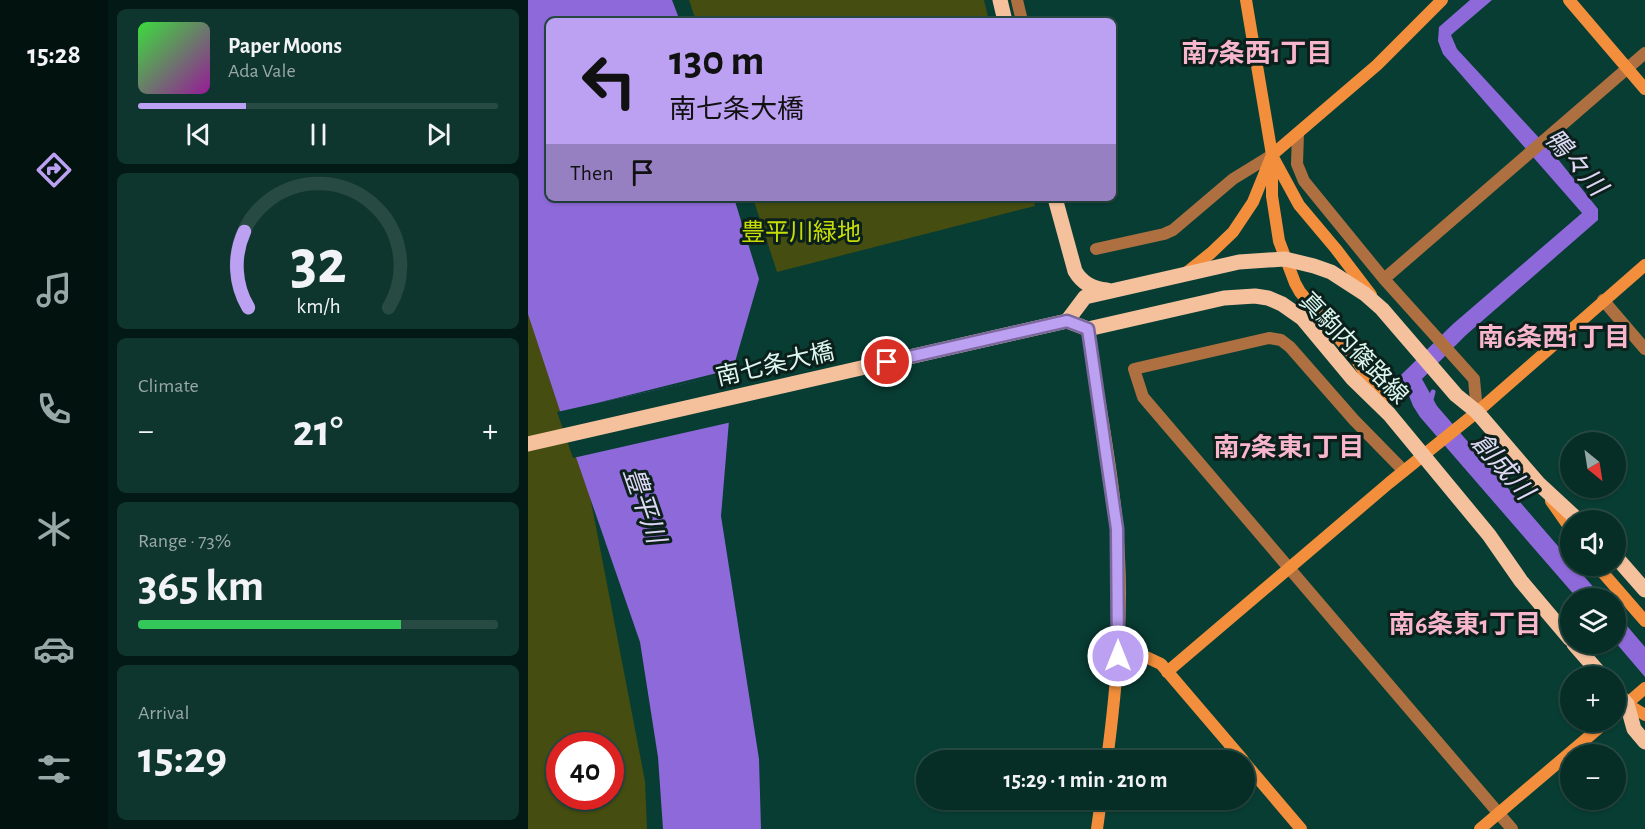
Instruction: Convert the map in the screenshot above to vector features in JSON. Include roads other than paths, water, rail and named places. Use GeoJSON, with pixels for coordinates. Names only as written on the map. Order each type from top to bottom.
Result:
{"type":"FeatureCollection","features":[{"type":"Feature","properties":{"kind":"main road"},"geometry":{"type":"LineString","coordinates":[[1000,0],[1004,18]]}},
{"type":"Feature","properties":{"kind":"main road","name":"真駒内篠路線"},"geometry":{"type":"LineString","coordinates":[[1056,201],[1075,271],[1088,285],[1098,289],[1113,290]]}},
{"type":"Feature","properties":{"kind":"main road","name":"真駒内篠路線"},"geometry":{"type":"LineString","coordinates":[[1067,321],[1084,297],[1239,262],[1286,259],[1331,272],[1365,294],[1382,309],[1456,395],[1477,412],[1538,483],[1567,510]]}},
{"type":"Feature","properties":{"kind":"main road","name":"真駒内篠路線"},"geometry":{"type":"LineString","coordinates":[[1088,329],[1224,298],[1255,296],[1282,304],[1302,318],[1352,378],[1389,414],[1490,535],[1521,581],[1560,627]]}},
{"type":"Feature","properties":{"kind":"main road"},"geometry":{"type":"LineString","coordinates":[[1067,321],[1088,329]]}},
{"type":"Feature","properties":{"kind":"main road","name":"南七条大橋"},"geometry":{"type":"LineString","coordinates":[[528,444],[1067,321]]}},
{"type":"Feature","properties":{"kind":"main road"},"geometry":{"type":"LineString","coordinates":[[1626,568],[1645,590]]}},
{"type":"Feature","properties":{"kind":"main road"},"geometry":{"type":"LineString","coordinates":[[1583,654],[1593,666]]}},
{"type":"Feature","properties":{"kind":"main road"},"geometry":{"type":"LineString","coordinates":[[1626,717],[1645,742]]}},
{"type":"Feature","properties":{"kind":"street"},"geometry":{"type":"LineString","coordinates":[[1017,0],[1021,18]]}},
{"type":"Feature","properties":{"kind":"street"},"geometry":{"type":"LineString","coordinates":[[1246,0],[1272,155],[1272,196],[1279,241],[1300,292],[1355,357],[1389,414]]}},
{"type":"Feature","properties":{"kind":"street"},"geometry":{"type":"LineString","coordinates":[[1096,249],[1173,230],[1233,179],[1272,155],[1298,133],[1377,65],[1442,0]]}},
{"type":"Feature","properties":{"kind":"street"},"geometry":{"type":"LineString","coordinates":[[1569,0],[1645,89]]}},
{"type":"Feature","properties":{"kind":"street"},"geometry":{"type":"LineString","coordinates":[[1384,279],[1645,53]]}},
{"type":"Feature","properties":{"kind":"street"},"geometry":{"type":"LineString","coordinates":[[1298,133],[1297,164],[1304,181],[1384,279],[1474,379],[1477,412]]}},
{"type":"Feature","properties":{"kind":"street"},"geometry":{"type":"LineString","coordinates":[[1185,273],[1233,232],[1252,202],[1272,155]]}},
{"type":"Feature","properties":{"kind":"street"},"geometry":{"type":"LineString","coordinates":[[1272,155],[1299,205],[1382,309]]}},
{"type":"Feature","properties":{"kind":"street"},"geometry":{"type":"LineString","coordinates":[[1167,672],[1458,425],[1477,412],[1645,265]]}},
{"type":"Feature","properties":{"kind":"street"},"geometry":{"type":"LineString","coordinates":[[1603,300],[1645,349]]}},
{"type":"Feature","properties":{"kind":"street"},"geometry":{"type":"LineString","coordinates":[[1088,329],[1117,529],[1118,656],[1108,750]]}},
{"type":"Feature","properties":{"kind":"street"},"geometry":{"type":"LineString","coordinates":[[1404,471],[1281,340],[1269,338],[1134,369],[1143,397],[1512,829]]}},
{"type":"Feature","properties":{"kind":"street"},"geometry":{"type":"LineString","coordinates":[[1538,483],[1560,514]]}},
{"type":"Feature","properties":{"kind":"street"},"geometry":{"type":"LineString","coordinates":[[1607,576],[1645,621]]}},
{"type":"Feature","properties":{"kind":"street"},"geometry":{"type":"LineString","coordinates":[[1118,656],[1154,659],[1234,750]]}},
{"type":"Feature","properties":{"kind":"street"},"geometry":{"type":"LineString","coordinates":[[1626,705],[1645,688]]}},
{"type":"Feature","properties":{"kind":"street"},"geometry":{"type":"LineString","coordinates":[[1626,710],[1645,715]]}},
{"type":"Feature","properties":{"kind":"street"},"geometry":{"type":"LineString","coordinates":[[1480,829],[1594,732]]}},
{"type":"Feature","properties":{"kind":"street"},"geometry":{"type":"LineString","coordinates":[[1255,775],[1302,829]]}},
{"type":"Feature","properties":{"kind":"street"},"geometry":{"type":"LineString","coordinates":[[1097,829],[1100,810]]}},
{"type":"Feature","properties":{"kind":"water","name":"豊平川"},"geometry":{"type":"Polygon","coordinates":[[[528,0],[672,0],[679,18],[546,18],[546,201],[735,201],[759,279],[733,369],[597,403],[733,373],[721,516],[759,759],[761,829],[663,829],[658,757],[640,642],[528,314],[528,0]]]}},
{"type":"Feature","properties":{"kind":"water"},"geometry":{"type":"Polygon","coordinates":[[[1470,0],[1492,0],[1451,35],[1457,49],[1553,153],[1598,209],[1598,220],[1466,335],[1422,379],[1437,406],[1560,548],[1560,576],[1584,576],[1594,588],[1568,588],[1420,417],[1413,406],[1401,375],[1453,324],[1582,213],[1443,54],[1438,41],[1439,27],[1470,0]]]}},
{"type":"Feature","properties":{"kind":"water"},"geometry":{"type":"Polygon","coordinates":[[[1626,625],[1645,647],[1645,677],[1625,654],[1626,625]]]}},
{"type":"Feature","properties":{"kind":"waterway","name":"鴨々川"},"geometry":{"type":"LineString","coordinates":[[1430,403],[1433,392]]}},
{"type":"Feature","properties":{"kind":"district","name":"南7条西1丁目"},"geometry":{"type":"Point","coordinates":[1257,53]}},
{"type":"Feature","properties":{"kind":"district","name":"南6条西1丁目"},"geometry":{"type":"Point","coordinates":[1554,337]}},
{"type":"Feature","properties":{"kind":"district","name":"南7条東1丁目"},"geometry":{"type":"Point","coordinates":[1289,447]}},
{"type":"Feature","properties":{"kind":"district","name":"南6条東1丁目"},"geometry":{"type":"Point","coordinates":[1465,624]}},
{"type":"Feature","properties":{"kind":"park label","name":"豊平川緑地"},"geometry":{"type":"Point","coordinates":[801,232]}},
{"type":"Feature","properties":{"kind":"water label","name":"創成川"},"geometry":{"type":"Point","coordinates":[1503,466]}}]}
